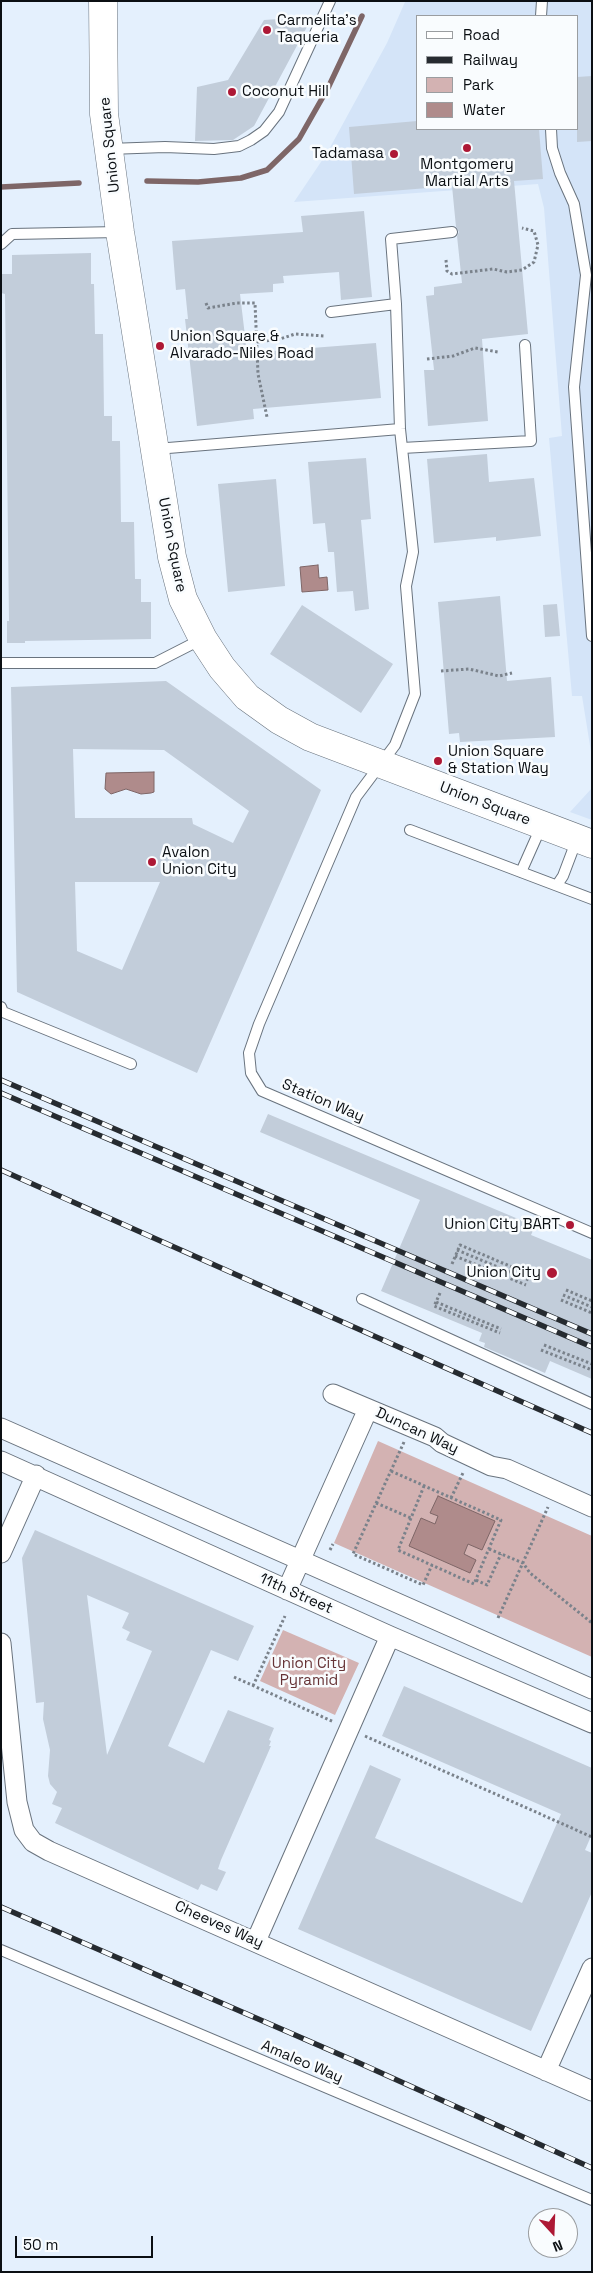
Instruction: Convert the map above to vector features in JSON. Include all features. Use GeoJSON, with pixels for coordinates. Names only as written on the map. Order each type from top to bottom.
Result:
{"type":"FeatureCollection","features":[{"type":"Feature","properties":{"kind":"street","name":"Union Square"},"geometry":{"type":"LineString","coordinates":[[103,1],[104,114],[120,232],[172,557],[183,599],[203,639],[222,668],[247,697],[279,720],[310,737],[584,841]]}},
{"type":"Feature","properties":{"kind":"street"},"geometry":{"type":"LineString","coordinates":[[333,1394],[368,1409]]}},
{"type":"Feature","properties":{"kind":"street","name":"Duncan Way"},"geometry":{"type":"LineString","coordinates":[[287,1590],[299,1559],[368,1409],[435,1437],[442,1443],[491,1466],[507,1469],[592,1507]]}},
{"type":"Feature","properties":{"kind":"street"},"geometry":{"type":"LineString","coordinates":[[1,1428],[592,1689]]}},
{"type":"Feature","properties":{"kind":"street","name":"11th Street"},"geometry":{"type":"LineString","coordinates":[[1,1461],[36,1475],[390,1636],[592,1723]]}},
{"type":"Feature","properties":{"kind":"street"},"geometry":{"type":"LineString","coordinates":[[1,1553],[36,1475]]}},
{"type":"Feature","properties":{"kind":"street"},"geometry":{"type":"LineString","coordinates":[[256,1941],[390,1636]]}},
{"type":"Feature","properties":{"kind":"street","name":"Cheeves Way"},"geometry":{"type":"LineString","coordinates":[[1,1643],[17,1802],[22,1823],[29,1839],[49,1852],[256,1941],[592,2091]]}},
{"type":"Feature","properties":{"kind":"street"},"geometry":{"type":"LineString","coordinates":[[546,2071],[592,1968]]}},
{"type":"Feature","properties":{"kind":"lane"},"geometry":{"type":"LineString","coordinates":[[108,149],[165,147],[214,149],[239,146],[251,140],[264,131],[279,112],[330,1]]}},
{"type":"Feature","properties":{"kind":"lane"},"geometry":{"type":"LineString","coordinates":[[542,1],[542,15]]}},
{"type":"Feature","properties":{"kind":"lane"},"geometry":{"type":"LineString","coordinates":[[551,130],[552,148],[560,173],[574,204],[586,275],[574,387],[592,636]]}},
{"type":"Feature","properties":{"kind":"lane"},"geometry":{"type":"LineString","coordinates":[[1,244],[12,234],[120,232]]}},
{"type":"Feature","properties":{"kind":"lane","name":"Station Way"},"geometry":{"type":"LineString","coordinates":[[452,232],[392,239],[400,429],[413,552],[406,586],[415,694],[395,745],[358,792],[259,1024],[249,1053],[250,1073],[262,1091],[592,1232]]}},
{"type":"Feature","properties":{"kind":"lane"},"geometry":{"type":"LineString","coordinates":[[331,312],[396,304]]}},
{"type":"Feature","properties":{"kind":"lane"},"geometry":{"type":"LineString","coordinates":[[402,448],[531,440],[525,345]]}},
{"type":"Feature","properties":{"kind":"lane"},"geometry":{"type":"LineString","coordinates":[[155,449],[400,429]]}},
{"type":"Feature","properties":{"kind":"lane"},"geometry":{"type":"LineString","coordinates":[[1,663],[155,663],[203,639]]}},
{"type":"Feature","properties":{"kind":"lane"},"geometry":{"type":"LineString","coordinates":[[521,872],[541,826]]}},
{"type":"Feature","properties":{"kind":"lane"},"geometry":{"type":"LineString","coordinates":[[410,830],[592,899]]}},
{"type":"Feature","properties":{"kind":"lane"},"geometry":{"type":"LineString","coordinates":[[557,885],[584,841]]}},
{"type":"Feature","properties":{"kind":"lane"},"geometry":{"type":"LineString","coordinates":[[1,1007],[3,1012],[131,1064]]}},
{"type":"Feature","properties":{"kind":"lane"},"geometry":{"type":"LineString","coordinates":[[362,1299],[592,1404]]}},
{"type":"Feature","properties":{"kind":"lane","name":"Amaleo Way"},"geometry":{"type":"LineString","coordinates":[[1,1950],[592,2200]]}},
{"type":"Feature","properties":{"kind":"path"},"geometry":{"type":"LineString","coordinates":[[446,260],[447,271],[452,274],[493,269],[507,272],[522,270],[534,262],[538,251],[534,231],[522,228]]}},
{"type":"Feature","properties":{"kind":"path"},"geometry":{"type":"LineString","coordinates":[[206,303],[208,308],[237,303],[255,303],[258,374],[267,417]]}},
{"type":"Feature","properties":{"kind":"path"},"geometry":{"type":"LineString","coordinates":[[257,342],[280,339],[295,334],[325,336]]}},
{"type":"Feature","properties":{"kind":"path"},"geometry":{"type":"LineString","coordinates":[[427,359],[453,356],[475,348],[498,352]]}},
{"type":"Feature","properties":{"kind":"path"},"geometry":{"type":"LineString","coordinates":[[440,671],[470,669],[499,676],[512,673]]}},
{"type":"Feature","properties":{"kind":"path"},"geometry":{"type":"LineString","coordinates":[[452,1264],[460,1245],[531,1275]]}},
{"type":"Feature","properties":{"kind":"path"},"geometry":{"type":"LineString","coordinates":[[457,1250],[528,1280]]}},
{"type":"Feature","properties":{"kind":"path"},"geometry":{"type":"LineString","coordinates":[[455,1256],[526,1285]]}},
{"type":"Feature","properties":{"kind":"path"},"geometry":{"type":"LineString","coordinates":[[566,1290],[592,1301]]}},
{"type":"Feature","properties":{"kind":"path"},"geometry":{"type":"LineString","coordinates":[[440,1293],[436,1302],[500,1331]]}},
{"type":"Feature","properties":{"kind":"path"},"geometry":{"type":"LineString","coordinates":[[563,1295],[592,1307]]}},
{"type":"Feature","properties":{"kind":"path"},"geometry":{"type":"LineString","coordinates":[[561,1300],[592,1313]]}},
{"type":"Feature","properties":{"kind":"path"},"geometry":{"type":"LineString","coordinates":[[544,1344],[592,1364]]}},
{"type":"Feature","properties":{"kind":"path"},"geometry":{"type":"LineString","coordinates":[[541,1350],[592,1370]]}},
{"type":"Feature","properties":{"kind":"path"},"geometry":{"type":"LineString","coordinates":[[410,1428],[353,1554],[423,1585],[432,1565]]}},
{"type":"Feature","properties":{"kind":"path"},"geometry":{"type":"LineString","coordinates":[[451,1498],[470,1456]]}},
{"type":"Feature","properties":{"kind":"path"},"geometry":{"type":"LineString","coordinates":[[391,1471],[501,1520],[474,1584],[398,1550],[424,1486]]}},
{"type":"Feature","properties":{"kind":"path"},"geometry":{"type":"LineString","coordinates":[[498,1618],[555,1491]]}},
{"type":"Feature","properties":{"kind":"path"},"geometry":{"type":"LineString","coordinates":[[376,1503],[411,1518]]}},
{"type":"Feature","properties":{"kind":"path"},"geometry":{"type":"LineString","coordinates":[[330,1550],[333,1544]]}},
{"type":"Feature","properties":{"kind":"path"},"geometry":{"type":"LineString","coordinates":[[489,1549],[522,1563],[530,1573],[592,1623]]}},
{"type":"Feature","properties":{"kind":"path"},"geometry":{"type":"LineString","coordinates":[[476,1580],[487,1585],[501,1554]]}},
{"type":"Feature","properties":{"kind":"path"},"geometry":{"type":"LineString","coordinates":[[253,1686],[285,1616]]}},
{"type":"Feature","properties":{"kind":"path"},"geometry":{"type":"LineString","coordinates":[[234,1678],[592,1837]]}},
{"type":"Feature","properties":{"kind":"shaded area"},"geometry":{"type":"Polygon","coordinates":[[[405,2],[592,2],[592,758],[582,696],[572,696],[549,438],[562,436],[544,208],[538,184],[294,202],[327,153],[387,43],[405,2]]]}},
{"type":"Feature","properties":{"kind":"shaded area"},"geometry":{"type":"Polygon","coordinates":[[[592,788],[592,820],[570,812],[592,788]]]}},
{"type":"Feature","properties":{"kind":"green space"},"geometry":{"type":"Polygon","coordinates":[[[378,1441],[592,1536],[592,1657],[334,1543],[378,1441]]]}},
{"type":"Feature","properties":{"kind":"green space","name":"Union City Pyramid"},"geometry":{"type":"Polygon","coordinates":[[[283,1630],[359,1663],[335,1715],[260,1681],[283,1630]]]}},
{"type":"Feature","properties":{"kind":"water"},"geometry":{"type":"Polygon","coordinates":[[[318,565],[319,578],[327,577],[328,590],[302,592],[300,567],[318,565]]]}},
{"type":"Feature","properties":{"kind":"water"},"geometry":{"type":"Polygon","coordinates":[[[154,772],[154,792],[141,794],[126,789],[111,794],[105,789],[106,773],[154,772]]]}},
{"type":"Feature","properties":{"kind":"water"},"geometry":{"type":"Polygon","coordinates":[[[438,1496],[495,1521],[482,1550],[468,1544],[464,1554],[476,1560],[470,1573],[409,1546],[421,1518],[435,1524],[438,1516],[430,1513],[438,1496]]]}},
{"type":"Feature","properties":{"kind":"building"},"geometry":{"type":"Polygon","coordinates":[[[295,18],[308,25],[254,126],[233,140],[195,141],[197,87],[228,80],[264,20],[295,18]]]}},
{"type":"Feature","properties":{"kind":"building"},"geometry":{"type":"Polygon","coordinates":[[[592,76],[592,141],[577,142],[578,77],[592,76]]]}},
{"type":"Feature","properties":{"kind":"building"},"geometry":{"type":"Polygon","coordinates":[[[416,121],[416,130],[539,130],[543,179],[514,181],[528,334],[482,339],[488,421],[428,426],[424,370],[434,370],[426,296],[434,295],[434,287],[462,283],[457,236],[459,232],[456,227],[452,186],[354,194],[349,127],[416,121]]]}},
{"type":"Feature","properties":{"kind":"building"},"geometry":{"type":"Polygon","coordinates":[[[364,211],[372,297],[341,300],[339,272],[283,276],[284,283],[273,284],[273,292],[240,294],[247,353],[376,343],[381,398],[253,409],[254,419],[197,426],[185,319],[188,319],[185,289],[176,290],[172,241],[303,232],[301,216],[364,211]]]}},
{"type":"Feature","properties":{"kind":"building"},"geometry":{"type":"Polygon","coordinates":[[[91,253],[91,284],[94,284],[95,334],[103,334],[104,416],[112,416],[112,441],[120,441],[121,522],[134,522],[135,579],[141,579],[141,602],[151,602],[151,639],[7,643],[7,621],[9,621],[5,294],[1,293],[1,274],[12,274],[12,255],[91,253]]]}},
{"type":"Feature","properties":{"kind":"building"},"geometry":{"type":"Polygon","coordinates":[[[487,454],[489,482],[534,478],[541,536],[496,541],[496,537],[434,543],[427,459],[487,454]]]}},
{"type":"Feature","properties":{"kind":"building"},"geometry":{"type":"Polygon","coordinates":[[[366,458],[371,519],[361,520],[369,609],[355,611],[353,591],[337,592],[334,552],[328,552],[325,523],[313,524],[308,462],[366,458]]]}},
{"type":"Feature","properties":{"kind":"building"},"geometry":{"type":"Polygon","coordinates":[[[276,479],[285,586],[228,592],[218,484],[276,479]]]}},
{"type":"Feature","properties":{"kind":"building"},"geometry":{"type":"Polygon","coordinates":[[[500,596],[507,681],[551,677],[555,737],[460,742],[459,733],[449,734],[438,602],[500,596]]]}},
{"type":"Feature","properties":{"kind":"building"},"geometry":{"type":"Polygon","coordinates":[[[557,604],[560,636],[545,637],[543,605],[557,604]]]}},
{"type":"Feature","properties":{"kind":"building"},"geometry":{"type":"Polygon","coordinates":[[[302,605],[393,664],[361,713],[270,654],[302,605]]]}},
{"type":"Feature","properties":{"kind":"building","name":"Avalon Union City"},"geometry":{"type":"Polygon","coordinates":[[[166,681],[321,790],[197,1073],[17,992],[11,687],[166,681]],[[73,749],[75,818],[192,818],[193,824],[233,843],[249,811],[164,750],[73,749]],[[75,882],[77,951],[122,970],[160,882],[75,882]]]}},
{"type":"Feature","properties":{"kind":"building"},"geometry":{"type":"Polygon","coordinates":[[[268,1114],[535,1226],[531,1235],[592,1260],[592,1379],[550,1361],[545,1373],[484,1347],[485,1343],[479,1341],[482,1333],[381,1291],[420,1200],[260,1132],[268,1114]]]}},
{"type":"Feature","properties":{"kind":"building"},"geometry":{"type":"Polygon","coordinates":[[[35,1530],[254,1626],[238,1661],[211,1650],[168,1746],[204,1763],[228,1710],[274,1728],[269,1740],[271,1741],[269,1746],[271,1746],[221,1860],[218,1869],[226,1872],[217,1891],[201,1884],[198,1890],[55,1823],[62,1808],[52,1804],[57,1792],[50,1784],[48,1776],[50,1750],[43,1719],[44,1702],[36,1703],[22,1558],[35,1530]],[[87,1595],[107,1755],[152,1651],[126,1640],[130,1632],[122,1628],[129,1613],[87,1595]]]}},
{"type":"Feature","properties":{"kind":"building"},"geometry":{"type":"Polygon","coordinates":[[[404,1686],[592,1768],[592,1834],[585,1850],[592,1853],[592,1892],[531,2031],[298,1929],[370,1765],[401,1779],[375,1838],[522,1903],[561,1814],[382,1736],[404,1686]]]}},
{"type":"Feature","properties":{"kind":"waterway"},"geometry":{"type":"LineString","coordinates":[[147,181],[198,182],[241,178],[267,170],[299,139],[328,88],[362,16]]}},
{"type":"Feature","properties":{"kind":"waterway"},"geometry":{"type":"LineString","coordinates":[[1,187],[79,183]]}},
{"type":"Feature","properties":{"kind":"railway"},"geometry":{"type":"LineString","coordinates":[[1,1080],[592,1334]]}},
{"type":"Feature","properties":{"kind":"railway"},"geometry":{"type":"LineString","coordinates":[[1,1093],[592,1347]]}},
{"type":"Feature","properties":{"kind":"railway"},"geometry":{"type":"LineString","coordinates":[[1,1170],[592,1433]]}},
{"type":"Feature","properties":{"kind":"railway"},"geometry":{"type":"LineString","coordinates":[[1,1907],[357,2062],[592,2168]]}},
{"type":"Feature","properties":{"kind":"place","name":"Carmelita's Taqueria"},"geometry":{"type":"Point","coordinates":[267,30]}},
{"type":"Feature","properties":{"kind":"place","name":"Coconut Hill"},"geometry":{"type":"Point","coordinates":[232,92]}},
{"type":"Feature","properties":{"kind":"place","name":"Montgomery Martial Arts"},"geometry":{"type":"Point","coordinates":[467,148]}},
{"type":"Feature","properties":{"kind":"place","name":"Tadamasa"},"geometry":{"type":"Point","coordinates":[394,154]}},
{"type":"Feature","properties":{"kind":"place","name":"Union Square & Alvarado-Niles Road"},"geometry":{"type":"Point","coordinates":[160,346]}},
{"type":"Feature","properties":{"kind":"place","name":"Union Square & Station Way"},"geometry":{"type":"Point","coordinates":[438,761]}},
{"type":"Feature","properties":{"kind":"place","name":"Avalon Union City"},"geometry":{"type":"Point","coordinates":[152,862]}},
{"type":"Feature","properties":{"kind":"place","name":"Union City BART"},"geometry":{"type":"Point","coordinates":[570,1225]}},
{"type":"Feature","properties":{"kind":"place","name":"Union City"},"geometry":{"type":"Point","coordinates":[552,1273]}}]}
